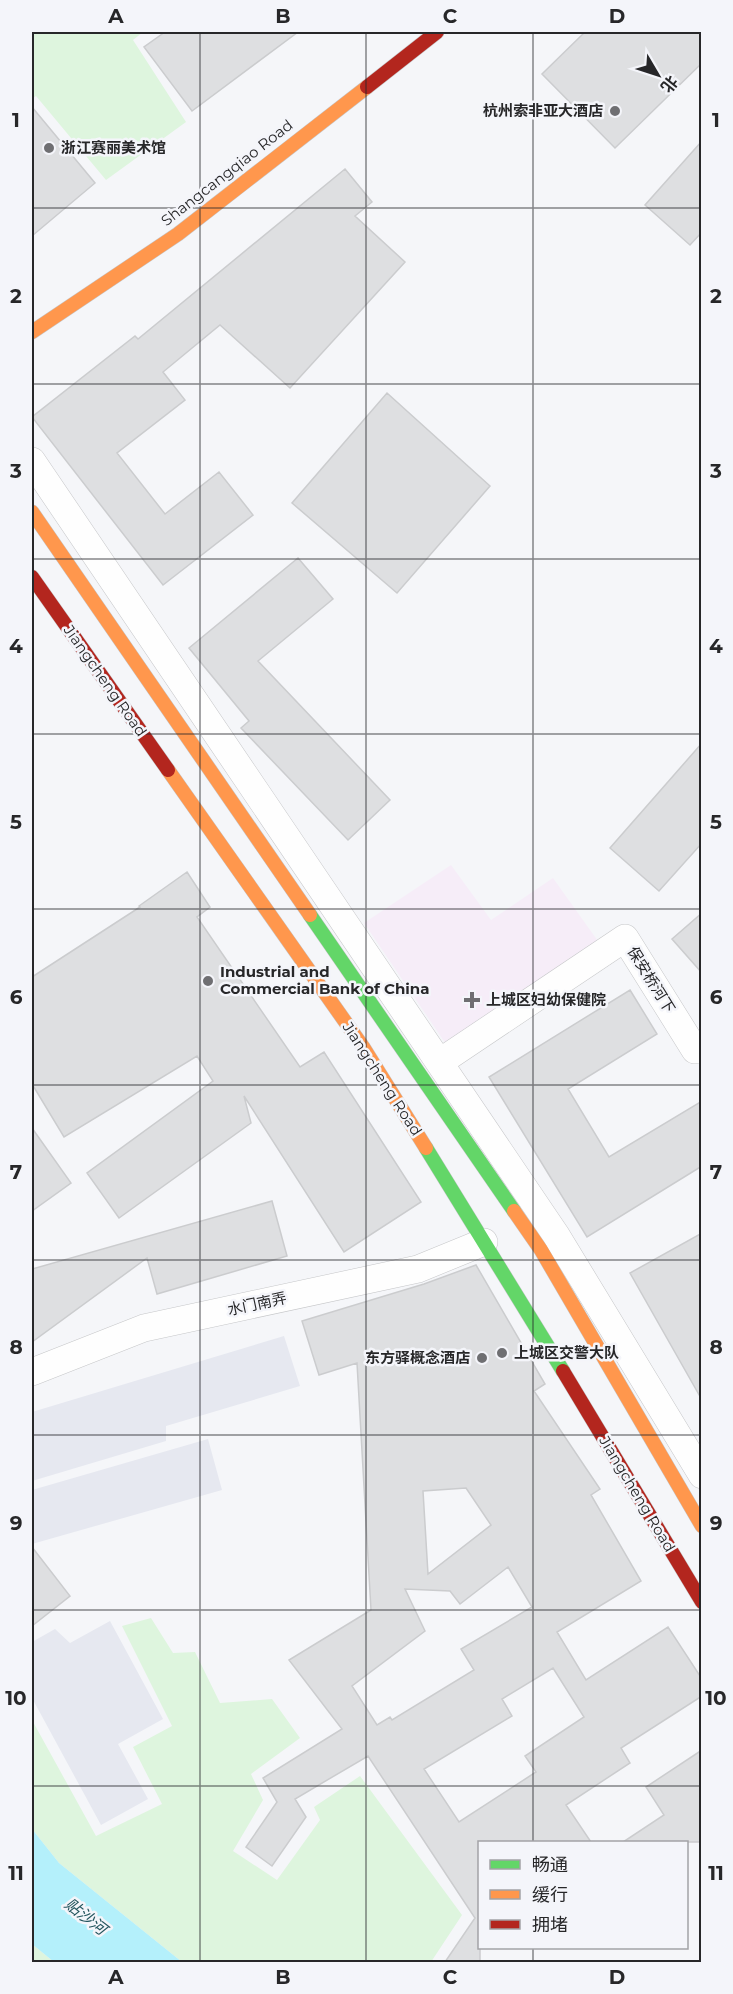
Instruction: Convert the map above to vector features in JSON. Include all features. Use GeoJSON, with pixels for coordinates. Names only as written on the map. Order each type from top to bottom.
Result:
{"type":"FeatureCollection","features":[{"type":"Feature","properties":{"kind":"street","name":"Shangcangqiao Road"},"geometry":{"type":"LineString","coordinates":[[32,332],[178,234],[437,32]]}},
{"type":"Feature","properties":{"kind":"street"},"geometry":{"type":"LineString","coordinates":[[32,461],[556,1236],[702,1476]]}},
{"type":"Feature","properties":{"kind":"street"},"geometry":{"type":"LineString","coordinates":[[32,512],[541,1250],[702,1526]]}},
{"type":"Feature","properties":{"kind":"street","name":"Jiangcheng Road"},"geometry":{"type":"LineString","coordinates":[[32,577],[363,1047],[702,1602]]}},
{"type":"Feature","properties":{"kind":"street","name":"保安桥河下"},"geometry":{"type":"LineString","coordinates":[[440,1062],[625,938],[695,1050],[702,1044]]}},
{"type":"Feature","properties":{"kind":"street","name":"水门南弄"},"geometry":{"type":"LineString","coordinates":[[32,1372],[144,1328],[418,1269],[484,1242]]}},
{"type":"Feature","properties":{"kind":"shaded area","name":"上城区妇幼保健院"},"geometry":{"type":"Polygon","coordinates":[[[451,865],[491,920],[553,878],[605,951],[450,1050],[364,923],[451,865]]]}},
{"type":"Feature","properties":{"kind":"shaded area"},"geometry":{"type":"Polygon","coordinates":[[[284,1336],[300,1386],[166,1426],[166,1441],[32,1481],[32,1412],[284,1336]]]}},
{"type":"Feature","properties":{"kind":"shaded area"},"geometry":{"type":"Polygon","coordinates":[[[208,1439],[222,1490],[32,1544],[32,1490],[208,1439]]]}},
{"type":"Feature","properties":{"kind":"shaded area"},"geometry":{"type":"Polygon","coordinates":[[[110,1621],[163,1719],[118,1744],[148,1799],[101,1825],[32,1698],[32,1642],[55,1629],[70,1643],[110,1621]]]}},
{"type":"Feature","properties":{"kind":"green space"},"geometry":{"type":"Polygon","coordinates":[[[32,32],[143,32],[133,40],[186,122],[106,180],[36,96],[32,99],[32,32]]]}},
{"type":"Feature","properties":{"kind":"green space"},"geometry":{"type":"Polygon","coordinates":[[[151,1618],[173,1653],[195,1652],[220,1703],[272,1699],[300,1738],[251,1774],[263,1800],[233,1851],[277,1880],[320,1820],[314,1807],[360,1776],[462,1915],[431,1962],[182,1962],[59,1863],[32,1829],[32,1720],[96,1836],[162,1804],[133,1747],[172,1726],[122,1626],[151,1618]]]}},
{"type":"Feature","properties":{"kind":"green space"},"geometry":{"type":"Polygon","coordinates":[[[32,1944],[54,1962],[32,1962],[32,1944]]]}},
{"type":"Feature","properties":{"kind":"water","name":"贴沙河"},"geometry":{"type":"Polygon","coordinates":[[[32,1829],[59,1863],[182,1962],[54,1962],[32,1944],[32,1829]]]}},
{"type":"Feature","properties":{"kind":"building"},"geometry":{"type":"Polygon","coordinates":[[[165,32],[298,32],[192,111],[144,47],[165,32]]]}},
{"type":"Feature","properties":{"kind":"building","name":"杭州索非亚大酒店"},"geometry":{"type":"Polygon","coordinates":[[[585,32],[702,32],[702,63],[615,148],[542,74],[585,32]]]}},
{"type":"Feature","properties":{"kind":"building","name":"浙江赛丽美术馆"},"geometry":{"type":"Polygon","coordinates":[[[32,107],[95,183],[32,236],[32,107]]]}},
{"type":"Feature","properties":{"kind":"building"},"geometry":{"type":"Polygon","coordinates":[[[702,141],[702,232],[690,245],[645,205],[702,141]]]}},
{"type":"Feature","properties":{"kind":"building"},"geometry":{"type":"Polygon","coordinates":[[[345,169],[372,202],[355,216],[405,262],[290,388],[220,325],[163,372],[185,400],[117,453],[165,514],[219,472],[253,515],[163,585],[32,417],[135,336],[138,339],[345,169]]]}},
{"type":"Feature","properties":{"kind":"building"},"geometry":{"type":"Polygon","coordinates":[[[387,393],[490,486],[397,593],[292,503],[387,393]]]}},
{"type":"Feature","properties":{"kind":"building"},"geometry":{"type":"Polygon","coordinates":[[[298,558],[333,599],[258,661],[390,800],[348,840],[241,728],[249,721],[189,648],[298,558]]]}},
{"type":"Feature","properties":{"kind":"building"},"geometry":{"type":"Polygon","coordinates":[[[702,743],[702,843],[659,891],[610,848],[702,743]]]}},
{"type":"Feature","properties":{"kind":"building"},"geometry":{"type":"Polygon","coordinates":[[[187,872],[210,907],[197,917],[300,1067],[324,1052],[421,1202],[344,1252],[244,1096],[251,1123],[119,1218],[87,1173],[213,1081],[197,1056],[64,1137],[32,1084],[32,977],[140,907],[187,872]]]}},
{"type":"Feature","properties":{"kind":"building"},"geometry":{"type":"Polygon","coordinates":[[[702,913],[702,973],[672,939],[702,913]]]}},
{"type":"Feature","properties":{"kind":"building"},"geometry":{"type":"Polygon","coordinates":[[[630,990],[657,1034],[568,1089],[609,1157],[702,1101],[702,1166],[587,1237],[489,1077],[630,990]]]}},
{"type":"Feature","properties":{"kind":"building"},"geometry":{"type":"Polygon","coordinates":[[[32,1128],[71,1183],[32,1211],[32,1128]]]}},
{"type":"Feature","properties":{"kind":"building"},"geometry":{"type":"Polygon","coordinates":[[[272,1201],[287,1256],[157,1294],[147,1258],[32,1342],[32,1269],[272,1201]]]}},
{"type":"Feature","properties":{"kind":"building"},"geometry":{"type":"Polygon","coordinates":[[[702,1233],[702,1400],[630,1273],[702,1233]]]}},
{"type":"Feature","properties":{"kind":"building"},"geometry":{"type":"Polygon","coordinates":[[[476,1265],[545,1384],[534,1391],[600,1489],[591,1495],[641,1581],[557,1632],[586,1680],[668,1627],[702,1679],[702,1696],[621,1748],[630,1763],[566,1805],[590,1841],[478,1841],[480,1962],[445,1962],[475,1918],[368,1756],[295,1799],[306,1817],[272,1866],[246,1847],[277,1802],[263,1778],[342,1729],[289,1660],[371,1610],[357,1363],[319,1375],[302,1321],[424,1284],[476,1265]],[[466,1488],[423,1491],[428,1574],[491,1525],[466,1488]],[[508,1567],[460,1604],[450,1591],[405,1589],[425,1631],[352,1686],[377,1725],[390,1717],[392,1720],[474,1670],[461,1649],[532,1607],[508,1567]],[[553,1668],[502,1699],[512,1716],[424,1769],[459,1822],[536,1772],[525,1756],[584,1717],[553,1668]]]}},
{"type":"Feature","properties":{"kind":"building"},"geometry":{"type":"Polygon","coordinates":[[[32,1547],[70,1596],[32,1626],[32,1547]]]}},
{"type":"Feature","properties":{"kind":"building"},"geometry":{"type":"Polygon","coordinates":[[[702,1750],[702,1842],[625,1841],[664,1815],[646,1787],[702,1750]]]}},
{"type":"Feature","properties":{"kind":"traffic: fast"},"geometry":{"type":"LineString","coordinates":[[310,915],[514,1211]]}},
{"type":"Feature","properties":{"kind":"traffic: fast"},"geometry":{"type":"LineString","coordinates":[[426,1148],[563,1371]]}},
{"type":"Feature","properties":{"kind":"traffic: slow"},"geometry":{"type":"LineString","coordinates":[[32,332],[178,234],[367,87]]}},
{"type":"Feature","properties":{"kind":"traffic: slow"},"geometry":{"type":"LineString","coordinates":[[32,512],[310,915]]}},
{"type":"Feature","properties":{"kind":"traffic: slow"},"geometry":{"type":"LineString","coordinates":[[168,770],[363,1047],[426,1148]]}},
{"type":"Feature","properties":{"kind":"traffic: slow"},"geometry":{"type":"LineString","coordinates":[[514,1211],[541,1250],[702,1526]]}},
{"type":"Feature","properties":{"kind":"traffic: jam"},"geometry":{"type":"LineString","coordinates":[[367,87],[437,32]]}},
{"type":"Feature","properties":{"kind":"traffic: jam"},"geometry":{"type":"LineString","coordinates":[[32,577],[168,770]]}},
{"type":"Feature","properties":{"kind":"traffic: jam"},"geometry":{"type":"LineString","coordinates":[[563,1371],[702,1602]]}},
{"type":"Feature","properties":{"kind":"place","name":"杭州索非亚大酒店"},"geometry":{"type":"Point","coordinates":[615,111]}},
{"type":"Feature","properties":{"kind":"place","name":"浙江赛丽美术馆"},"geometry":{"type":"Point","coordinates":[49,148]}},
{"type":"Feature","properties":{"kind":"place","name":"Industrial and Commercial Bank of China"},"geometry":{"type":"Point","coordinates":[208,981]}},
{"type":"Feature","properties":{"kind":"place","name":"上城区妇幼保健院"},"geometry":{"type":"Point","coordinates":[472,1000]}},
{"type":"Feature","properties":{"kind":"place","name":"上城区交警大队"},"geometry":{"type":"Point","coordinates":[502,1353]}},
{"type":"Feature","properties":{"kind":"place","name":"东方驿概念酒店"},"geometry":{"type":"Point","coordinates":[482,1358]}}]}
